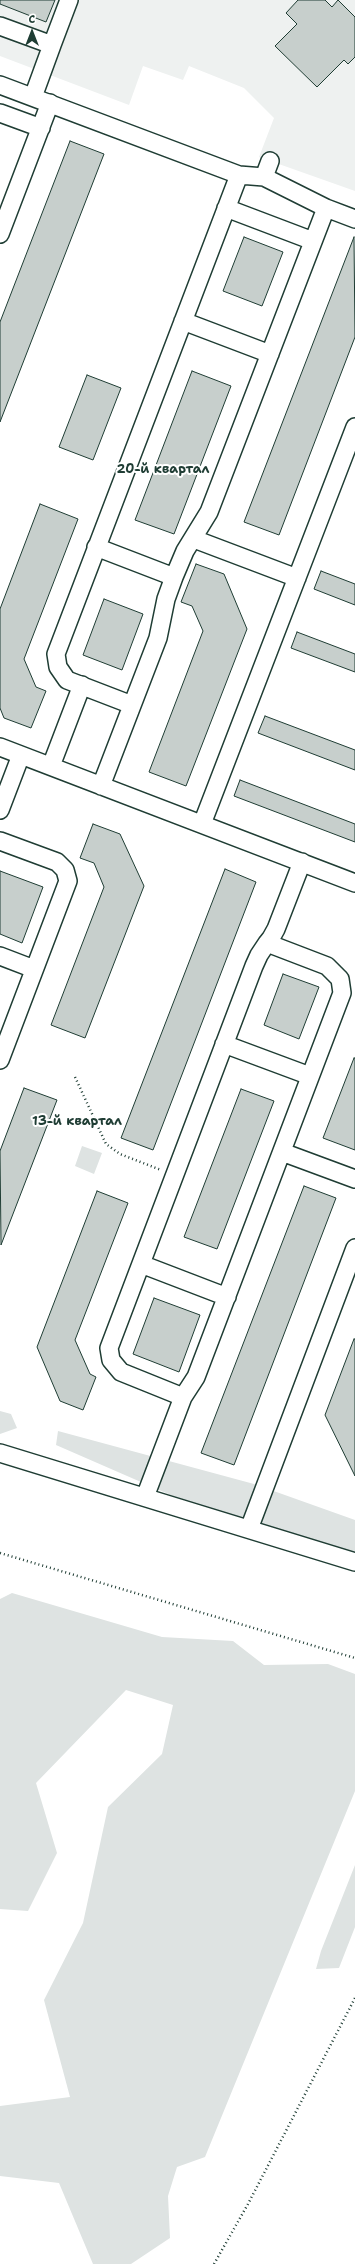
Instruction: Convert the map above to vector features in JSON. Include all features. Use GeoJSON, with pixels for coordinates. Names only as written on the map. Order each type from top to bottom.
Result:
{"type":"FeatureCollection","features":[{"type":"Feature","properties":{"kind":"street"},"geometry":{"type":"LineString","coordinates":[[34,97],[69,0]]}},
{"type":"Feature","properties":{"kind":"street"},"geometry":{"type":"LineString","coordinates":[[0,26],[52,45]]}},
{"type":"Feature","properties":{"kind":"street"},"geometry":{"type":"LineString","coordinates":[[0,84],[239,175],[264,177],[326,208],[355,219]]}},
{"type":"Feature","properties":{"kind":"street"},"geometry":{"type":"LineString","coordinates":[[0,234],[50,104]]}},
{"type":"Feature","properties":{"kind":"street"},"geometry":{"type":"LineString","coordinates":[[0,113],[40,128]]}},
{"type":"Feature","properties":{"kind":"street"},"geometry":{"type":"LineString","coordinates":[[264,177],[270,161]]}},
{"type":"Feature","properties":{"kind":"street"},"geometry":{"type":"LineString","coordinates":[[132,705],[66,680],[58,667],[56,654],[239,175]]}},
{"type":"Feature","properties":{"kind":"street"},"geometry":{"type":"LineString","coordinates":[[226,208],[313,242]]}},
{"type":"Feature","properties":{"kind":"street"},"geometry":{"type":"LineString","coordinates":[[101,786],[160,630],[166,599],[174,577],[185,551],[209,512],[326,208]]}},
{"type":"Feature","properties":{"kind":"street"},"geometry":{"type":"LineString","coordinates":[[183,321],[270,354]]}},
{"type":"Feature","properties":{"kind":"street"},"geometry":{"type":"LineString","coordinates":[[202,824],[355,427]]}},
{"type":"Feature","properties":{"kind":"street"},"geometry":{"type":"LineString","coordinates":[[194,538],[297,578]]}},
{"type":"Feature","properties":{"kind":"street"},"geometry":{"type":"LineString","coordinates":[[96,547],[174,577]]}},
{"type":"Feature","properties":{"kind":"street"},"geometry":{"type":"LineString","coordinates":[[50,766],[82,685]]}},
{"type":"Feature","properties":{"kind":"street"},"geometry":{"type":"LineString","coordinates":[[0,747],[355,883]]}},
{"type":"Feature","properties":{"kind":"street"},"geometry":{"type":"LineString","coordinates":[[0,810],[21,755]]}},
{"type":"Feature","properties":{"kind":"street"},"geometry":{"type":"LineString","coordinates":[[0,841],[57,862],[62,866],[68,875],[68,881],[0,1060]]}},
{"type":"Feature","properties":{"kind":"street"},"geometry":{"type":"LineString","coordinates":[[183,1397],[128,1376],[116,1369],[111,1360],[109,1348],[254,966],[276,929],[302,862]]}},
{"type":"Feature","properties":{"kind":"street"},"geometry":{"type":"LineString","coordinates":[[145,1497],[183,1397],[194,1382],[342,993],[340,979],[327,966],[267,943]]}},
{"type":"Feature","properties":{"kind":"street"},"geometry":{"type":"LineString","coordinates":[[0,956],[34,969]]}},
{"type":"Feature","properties":{"kind":"street"},"geometry":{"type":"LineString","coordinates":[[224,1044],[310,1076]]}},
{"type":"Feature","properties":{"kind":"street"},"geometry":{"type":"LineString","coordinates":[[282,1152],[355,1179]]}},
{"type":"Feature","properties":{"kind":"street"},"geometry":{"type":"LineString","coordinates":[[248,1529],[355,1248]]}},
{"type":"Feature","properties":{"kind":"street"},"geometry":{"type":"LineString","coordinates":[[141,1264],[227,1297]]}},
{"type":"Feature","properties":{"kind":"street"},"geometry":{"type":"LineString","coordinates":[[0,1453],[355,1562]]}},
{"type":"Feature","properties":{"kind":"path"},"geometry":{"type":"LineString","coordinates":[[75,1077],[102,1136],[112,1150],[175,1175]]}},
{"type":"Feature","properties":{"kind":"path"},"geometry":{"type":"LineString","coordinates":[[0,1553],[355,1658]]}},
{"type":"Feature","properties":{"kind":"path"},"geometry":{"type":"LineString","coordinates":[[214,2264],[248,2204],[355,1998]]}},
{"type":"Feature","properties":{"kind":"shaded area"},"geometry":{"type":"Polygon","coordinates":[[[0,0],[355,0],[355,191],[259,157],[274,118],[244,88],[189,66],[183,80],[143,66],[129,105],[0,56],[0,0]]]}},
{"type":"Feature","properties":{"kind":"shaded area"},"geometry":{"type":"Polygon","coordinates":[[[82,1146],[102,1153],[94,1174],[75,1166],[82,1146]]]}},
{"type":"Feature","properties":{"kind":"shaded area"},"geometry":{"type":"Polygon","coordinates":[[[0,1411],[11,1414],[17,1428],[0,1434],[0,1411]]]}},
{"type":"Feature","properties":{"kind":"shaded area"},"geometry":{"type":"Polygon","coordinates":[[[58,1431],[254,1484],[355,1520],[355,1555],[173,1496],[56,1445],[58,1431]]]}},
{"type":"Feature","properties":{"kind":"shaded area"},"geometry":{"type":"Polygon","coordinates":[[[12,1593],[162,1637],[233,1641],[264,1665],[328,1664],[355,1674],[355,1791],[205,2157],[177,2167],[168,2196],[170,2238],[131,2264],[93,2264],[59,2183],[0,2176],[0,2106],[70,2097],[44,2000],[83,1923],[108,1807],[162,1754],[173,1705],[126,1690],[36,1783],[57,1853],[28,1911],[0,1909],[0,1599],[12,1593]]]}},
{"type":"Feature","properties":{"kind":"shaded area"},"geometry":{"type":"Polygon","coordinates":[[[355,1865],[355,1927],[339,1968],[316,1969],[321,1951],[355,1865]]]}},
{"type":"Feature","properties":{"kind":"building"},"geometry":{"type":"Polygon","coordinates":[[[0,0],[55,0],[46,22],[0,4],[0,0]]]}},
{"type":"Feature","properties":{"kind":"building"},"geometry":{"type":"Polygon","coordinates":[[[298,0],[325,0],[332,7],[338,0],[355,17],[355,57],[348,64],[344,60],[317,87],[275,46],[297,24],[286,13],[298,0]]]}},
{"type":"Feature","properties":{"kind":"building"},"geometry":{"type":"Polygon","coordinates":[[[70,141],[104,154],[0,422],[0,322],[70,141]]]}},
{"type":"Feature","properties":{"kind":"building"},"geometry":{"type":"Polygon","coordinates":[[[244,237],[283,252],[262,306],[223,291],[244,237]]]}},
{"type":"Feature","properties":{"kind":"building"},"geometry":{"type":"Polygon","coordinates":[[[354,237],[355,337],[279,535],[244,522],[354,237]]]}},
{"type":"Feature","properties":{"kind":"building"},"geometry":{"type":"Polygon","coordinates":[[[192,371],[231,386],[174,534],[135,520],[192,371]]]}},
{"type":"Feature","properties":{"kind":"building"},"geometry":{"type":"Polygon","coordinates":[[[87,375],[121,388],[93,460],[59,447],[87,375]]]}},
{"type":"Feature","properties":{"kind":"building"},"geometry":{"type":"Polygon","coordinates":[[[40,504],[78,519],[24,659],[36,687],[46,691],[31,728],[4,718],[0,708],[0,609],[40,504]]]}},
{"type":"Feature","properties":{"kind":"building"},"geometry":{"type":"Polygon","coordinates":[[[196,564],[224,574],[247,629],[186,786],[149,772],[203,631],[192,606],[181,602],[196,564]]]}},
{"type":"Feature","properties":{"kind":"building"},"geometry":{"type":"Polygon","coordinates":[[[321,571],[355,584],[355,605],[314,589],[321,571]]]}},
{"type":"Feature","properties":{"kind":"building"},"geometry":{"type":"Polygon","coordinates":[[[104,599],[143,614],[122,670],[83,655],[104,599]]]}},
{"type":"Feature","properties":{"kind":"building"},"geometry":{"type":"Polygon","coordinates":[[[297,632],[355,654],[355,672],[291,648],[297,632]]]}},
{"type":"Feature","properties":{"kind":"building"},"geometry":{"type":"Polygon","coordinates":[[[265,716],[355,750],[355,770],[258,733],[265,716]]]}},
{"type":"Feature","properties":{"kind":"building"},"geometry":{"type":"Polygon","coordinates":[[[240,780],[355,824],[355,842],[234,796],[240,780]]]}},
{"type":"Feature","properties":{"kind":"building"},"geometry":{"type":"Polygon","coordinates":[[[93,824],[120,834],[144,886],[85,1038],[51,1025],[104,887],[94,863],[80,858],[93,824]]]}},
{"type":"Feature","properties":{"kind":"building"},"geometry":{"type":"Polygon","coordinates":[[[225,869],[256,882],[153,1150],[121,1138],[225,869]]]}},
{"type":"Feature","properties":{"kind":"building"},"geometry":{"type":"Polygon","coordinates":[[[0,871],[43,887],[22,943],[0,934],[0,871]]]}},
{"type":"Feature","properties":{"kind":"building"},"geometry":{"type":"Polygon","coordinates":[[[283,974],[319,987],[299,1039],[264,1025],[283,974]]]}},
{"type":"Feature","properties":{"kind":"building"},"geometry":{"type":"Polygon","coordinates":[[[355,1058],[355,1150],[323,1138],[355,1058]]]}},
{"type":"Feature","properties":{"kind":"building"},"geometry":{"type":"Polygon","coordinates":[[[24,1088],[57,1100],[1,1245],[0,1151],[24,1088]]]}},
{"type":"Feature","properties":{"kind":"building"},"geometry":{"type":"Polygon","coordinates":[[[241,1089],[274,1101],[217,1249],[184,1237],[241,1089]]]}},
{"type":"Feature","properties":{"kind":"building"},"geometry":{"type":"Polygon","coordinates":[[[304,1186],[336,1198],[234,1465],[201,1453],[304,1186]]]}},
{"type":"Feature","properties":{"kind":"building"},"geometry":{"type":"Polygon","coordinates":[[[97,1191],[128,1203],[75,1340],[90,1374],[96,1377],[83,1410],[60,1401],[37,1347],[97,1191]]]}},
{"type":"Feature","properties":{"kind":"building"},"geometry":{"type":"Polygon","coordinates":[[[154,1298],[200,1315],[179,1372],[133,1354],[154,1298]]]}},
{"type":"Feature","properties":{"kind":"building"},"geometry":{"type":"Polygon","coordinates":[[[355,1339],[355,1476],[325,1415],[355,1339]]]}},
{"type":"Feature","properties":{"kind":"district","name":"20-й квартал"},"geometry":{"type":"Point","coordinates":[163,470]}},
{"type":"Feature","properties":{"kind":"district","name":"13-й квартал"},"geometry":{"type":"Point","coordinates":[77,1122]}}]}
